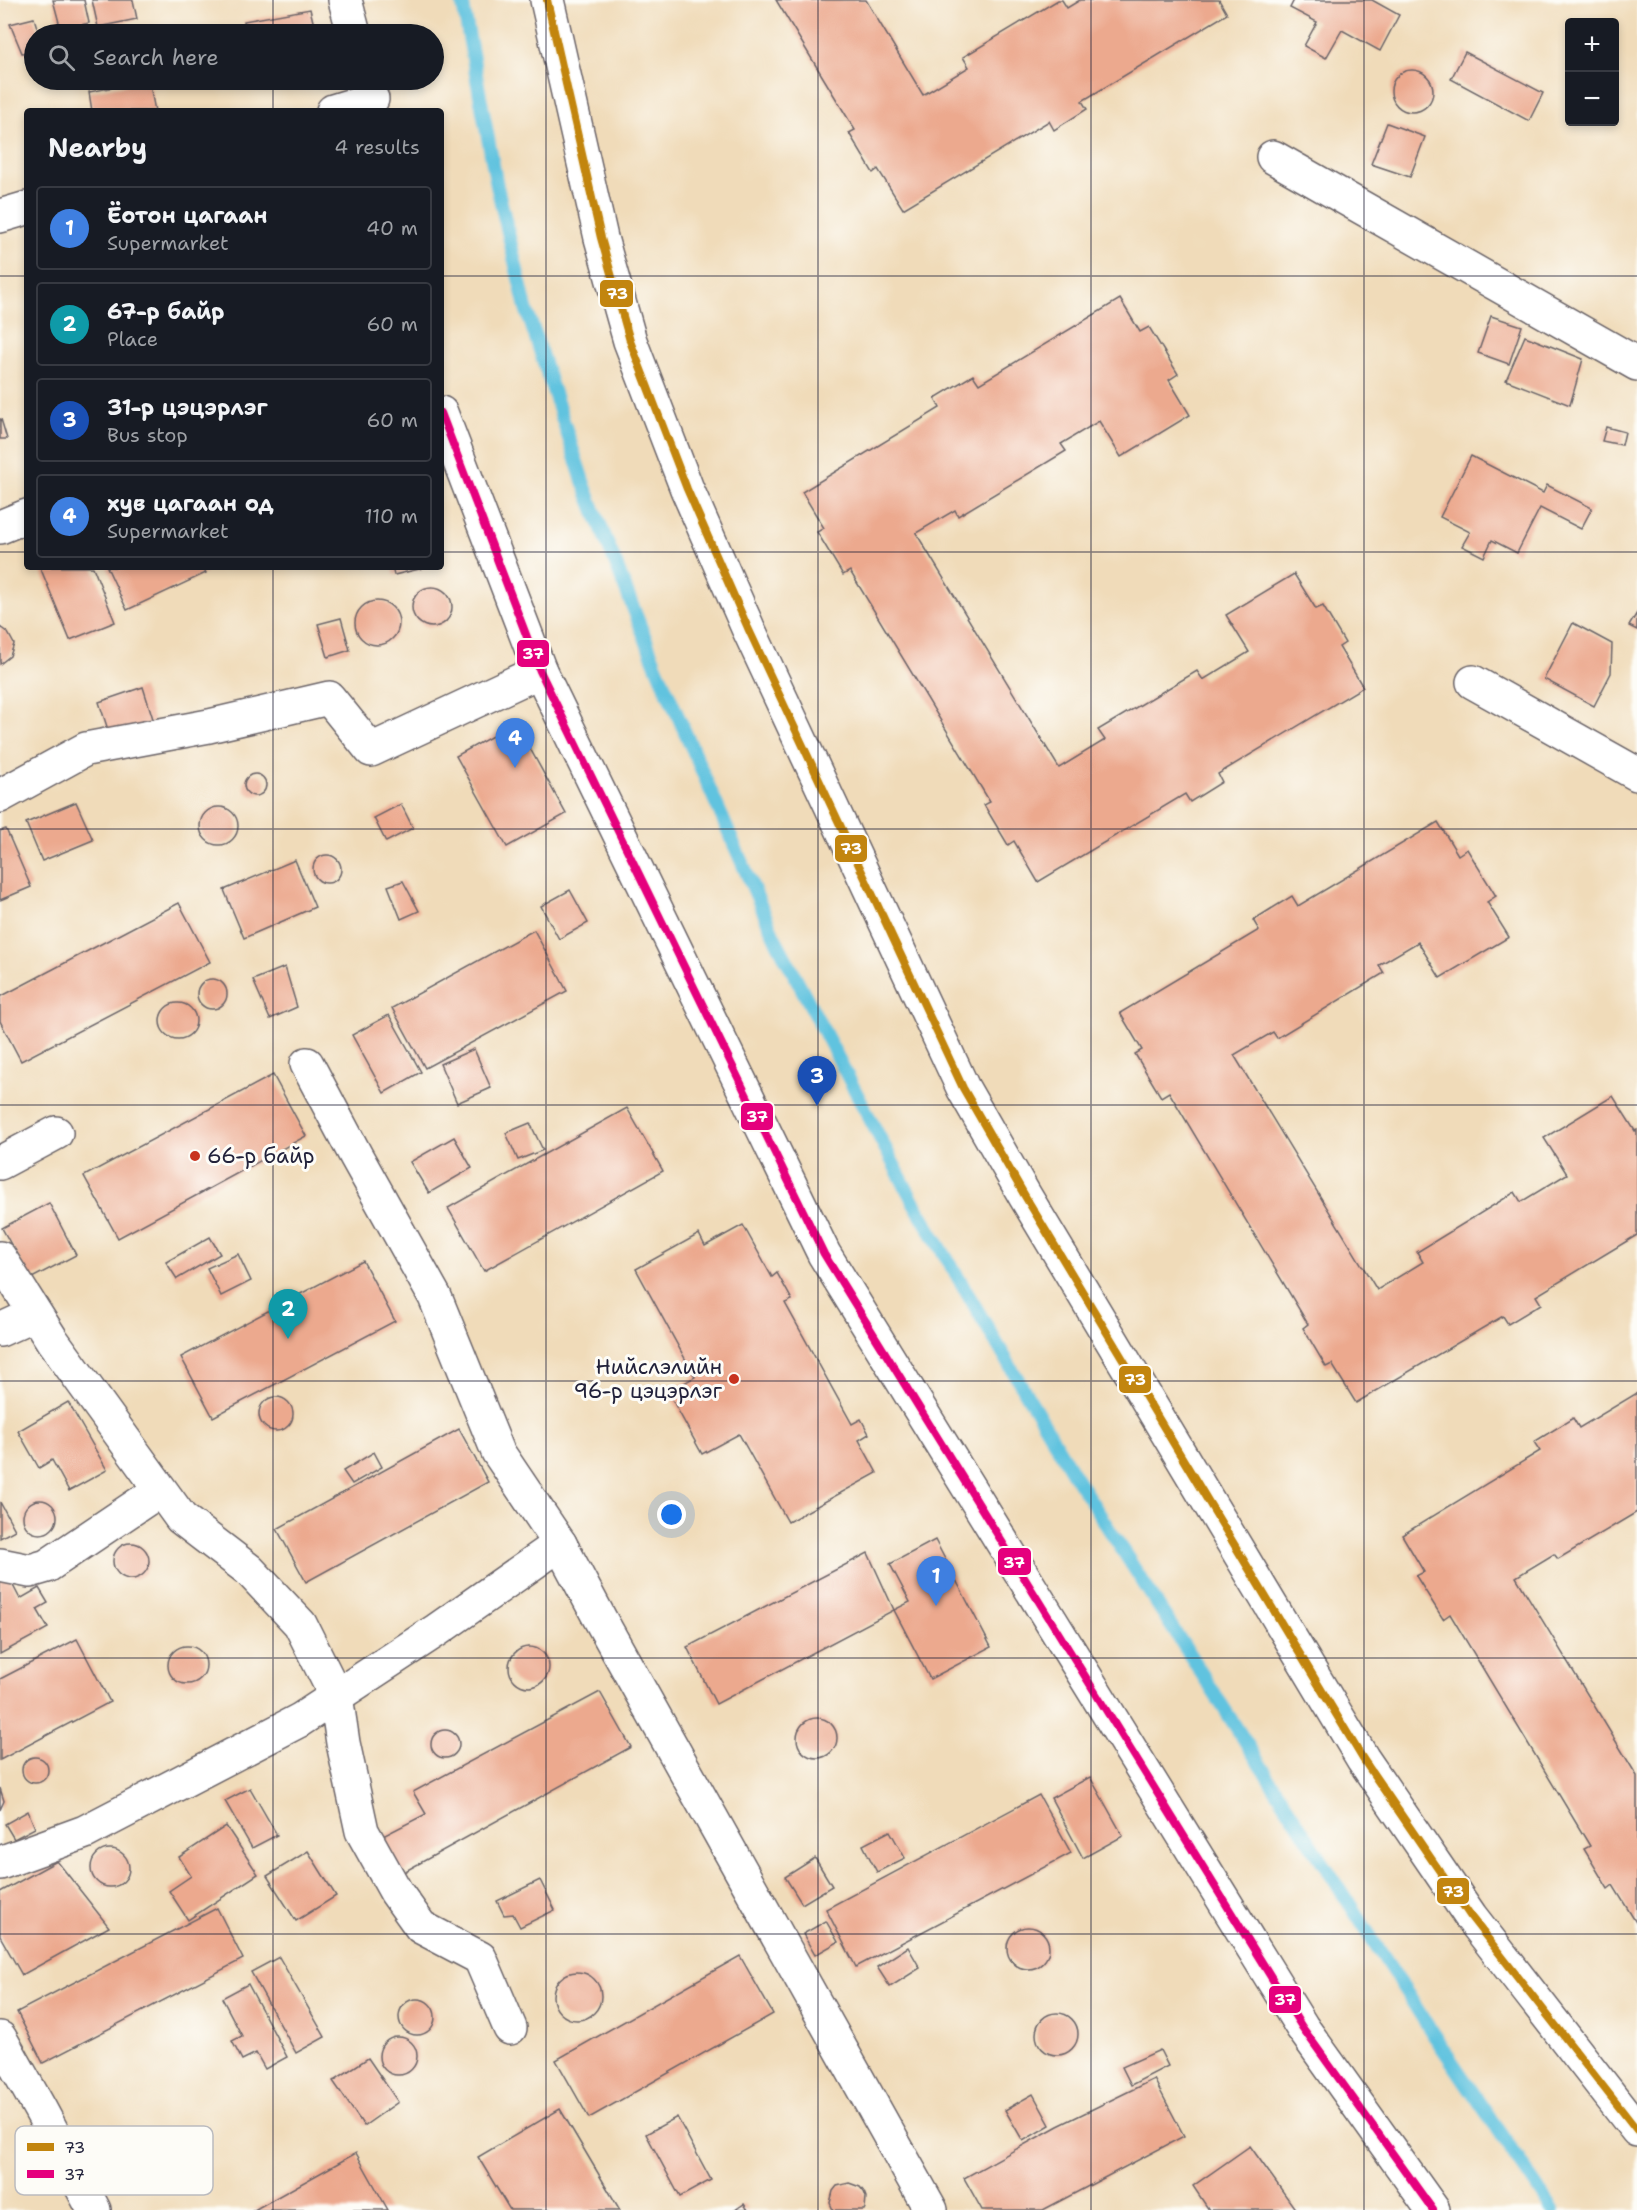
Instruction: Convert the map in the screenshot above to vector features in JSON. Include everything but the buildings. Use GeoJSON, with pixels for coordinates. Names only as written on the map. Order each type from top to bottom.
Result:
{"type":"FeatureCollection","features":[{"type":"Feature","properties":{"kind":"street"},"geometry":{"type":"LineString","coordinates":[[345,0],[351,24]]}},
{"type":"Feature","properties":{"kind":"street"},"geometry":{"type":"LineString","coordinates":[[547,0],[598,227],[630,341],[687,489],[748,628],[963,1088],[1025,1196],[1363,1759],[1471,1917],[1637,2130]]}},
{"type":"Feature","properties":{"kind":"street"},"geometry":{"type":"LineString","coordinates":[[341,108],[371,96]]}},
{"type":"Feature","properties":{"kind":"street"},"geometry":{"type":"LineString","coordinates":[[1273,157],[1637,364]]}},
{"type":"Feature","properties":{"kind":"street"},"geometry":{"type":"LineString","coordinates":[[0,216],[24,209]]}},
{"type":"Feature","properties":{"kind":"street"},"geometry":{"type":"LineString","coordinates":[[444,421],[540,671],[824,1254],[1302,2027],[1433,2210]]}},
{"type":"Feature","properties":{"kind":"street"},"geometry":{"type":"LineString","coordinates":[[0,527],[24,517]]}},
{"type":"Feature","properties":{"kind":"street"},"geometry":{"type":"LineString","coordinates":[[0,796],[86,749],[209,726],[329,698],[371,750],[540,671]]}},
{"type":"Feature","properties":{"kind":"street"},"geometry":{"type":"LineString","coordinates":[[1473,682],[1637,774]]}},
{"type":"Feature","properties":{"kind":"street"},"geometry":{"type":"LineString","coordinates":[[307,1064],[435,1297],[498,1452],[560,1544],[931,2210]]}},
{"type":"Feature","properties":{"kind":"street"},"geometry":{"type":"LineString","coordinates":[[0,1163],[56,1133]]}},
{"type":"Feature","properties":{"kind":"street"},"geometry":{"type":"LineString","coordinates":[[0,1258],[52,1340],[181,1518],[249,1570],[300,1624],[336,1696],[343,1743],[362,1832],[396,1892],[421,1927],[480,1958],[510,2028]]}},
{"type":"Feature","properties":{"kind":"street"},"geometry":{"type":"LineString","coordinates":[[0,1330],[36,1314]]}},
{"type":"Feature","properties":{"kind":"street"},"geometry":{"type":"LineString","coordinates":[[0,1564],[30,1571],[47,1566],[160,1490]]}},
{"type":"Feature","properties":{"kind":"street"},"geometry":{"type":"LineString","coordinates":[[0,1863],[86,1832],[300,1720],[437,1630],[560,1544]]}},
{"type":"Feature","properties":{"kind":"street"},"geometry":{"type":"LineString","coordinates":[[0,2038],[49,2126]]}},
{"type":"Feature","properties":{"kind":"street"},"geometry":{"type":"LineString","coordinates":[[86,2195],[94,2210]]}},
{"type":"Feature","properties":{"kind":"waterway"},"geometry":{"type":"LineString","coordinates":[[462,0],[497,186],[526,308],[584,484],[657,668],[774,936],[913,1201],[1073,1473],[1433,2034],[1553,2210]]}},
{"type":"Feature","properties":{"kind":"transit line","name":"73"},"geometry":{"type":"LineString","coordinates":[[547,0],[601,238],[630,341],[687,489],[748,628],[963,1088],[1025,1196],[1363,1759],[1471,1917],[1637,2130]]}},
{"type":"Feature","properties":{"kind":"transit line","name":"37"},"geometry":{"type":"LineString","coordinates":[[444,421],[540,671],[824,1254],[1302,2027],[1433,2210]]}},
{"type":"Feature","properties":{"kind":"place","name":"хув цагаан од"},"geometry":{"type":"Point","coordinates":[515,768]}},
{"type":"Feature","properties":{"kind":"place","name":"31-р цэцэрлэг"},"geometry":{"type":"Point","coordinates":[817,1106]}},
{"type":"Feature","properties":{"kind":"place","name":"66-р байр"},"geometry":{"type":"Point","coordinates":[195,1156]}},
{"type":"Feature","properties":{"kind":"place","name":"67-р байр"},"geometry":{"type":"Point","coordinates":[288,1339]}},
{"type":"Feature","properties":{"kind":"place","name":"Нийслэлийн 96-р цэцэрлэг"},"geometry":{"type":"Point","coordinates":[734,1379]}},
{"type":"Feature","properties":{"kind":"place","name":"Ёотон цагаан"},"geometry":{"type":"Point","coordinates":[936,1606]}}]}
